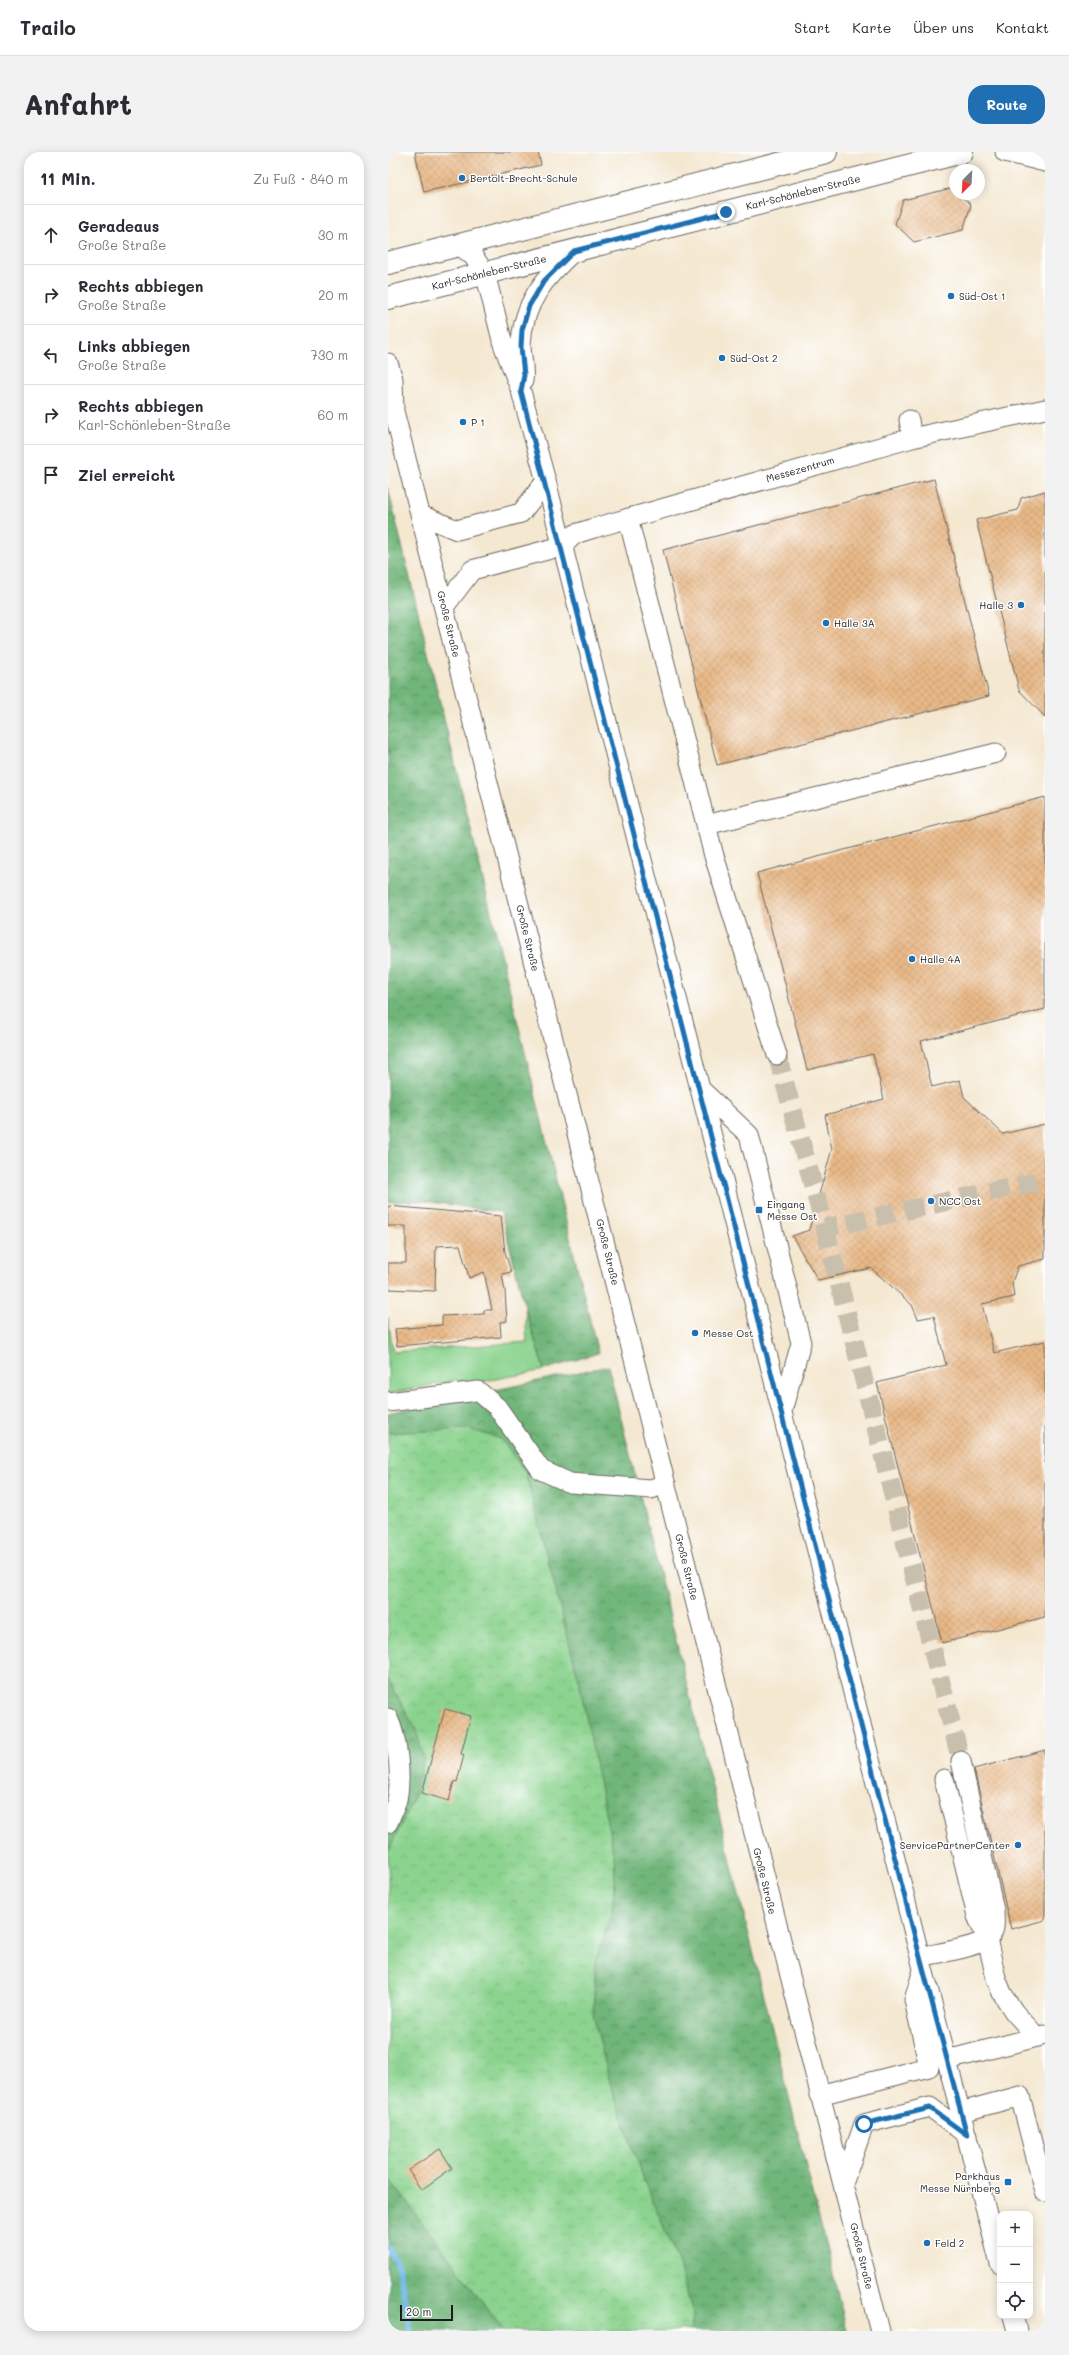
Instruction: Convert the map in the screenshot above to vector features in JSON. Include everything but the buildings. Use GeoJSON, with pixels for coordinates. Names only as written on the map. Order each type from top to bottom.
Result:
{"type":"FeatureCollection","features":[{"type":"Feature","properties":{"kind":"main road"},"geometry":{"type":"LineString","coordinates":[[392,264],[459,245],[826,152]]}},
{"type":"Feature","properties":{"kind":"main road","name":"Karl-Schönleben-Straße"},"geometry":{"type":"LineString","coordinates":[[388,298],[962,152]]}},
{"type":"Feature","properties":{"kind":"lane"},"geometry":{"type":"LineString","coordinates":[[1005,152],[1045,162]]}},
{"type":"Feature","properties":{"kind":"lane"},"geometry":{"type":"LineString","coordinates":[[459,245],[473,256],[486,273],[503,344],[521,391],[546,481],[921,1964],[997,2252]]}},
{"type":"Feature","properties":{"kind":"lane"},"geometry":{"type":"LineString","coordinates":[[521,391],[524,375],[521,347],[522,330],[529,306],[544,281],[574,251]]}},
{"type":"Feature","properties":{"kind":"lane","name":"Große Straße"},"geometry":{"type":"LineString","coordinates":[[388,363],[393,379],[391,407],[444,606],[819,2095],[844,2181],[880,2331]]}},
{"type":"Feature","properties":{"kind":"lane","name":"Messezentrum"},"geometry":{"type":"LineString","coordinates":[[562,546],[575,534],[628,518],[912,438],[1045,409]]}},
{"type":"Feature","properties":{"kind":"lane"},"geometry":{"type":"LineString","coordinates":[[909,420],[912,438]]}},
{"type":"Feature","properties":{"kind":"lane"},"geometry":{"type":"LineString","coordinates":[[420,516],[457,530],[521,513],[546,481]]}},
{"type":"Feature","properties":{"kind":"lane"},"geometry":{"type":"LineString","coordinates":[[628,518],[714,856],[777,1055]]}},
{"type":"Feature","properties":{"kind":"lane"},"geometry":{"type":"LineString","coordinates":[[444,606],[472,570],[562,546]]}},
{"type":"Feature","properties":{"kind":"lane"},"geometry":{"type":"LineString","coordinates":[[706,824],[996,753]]}},
{"type":"Feature","properties":{"kind":"lane"},"geometry":{"type":"LineString","coordinates":[[700,1089],[749,1135],[801,1343],[782,1412]]}},
{"type":"Feature","properties":{"kind":"lane"},"geometry":{"type":"LineString","coordinates":[[388,1402],[478,1392],[497,1407],[541,1470],[570,1484],[651,1488],[666,1484]]}},
{"type":"Feature","properties":{"kind":"lane"},"geometry":{"type":"LineString","coordinates":[[388,1718],[393,1728],[398,1756],[397,1799],[388,1823]]}},
{"type":"Feature","properties":{"kind":"lane"},"geometry":{"type":"LineString","coordinates":[[921,1964],[987,1939],[993,1929],[994,1910],[961,1761]]}},
{"type":"Feature","properties":{"kind":"lane"},"geometry":{"type":"LineString","coordinates":[[944,1779],[977,1916],[987,1939],[1002,1993],[1014,2012],[1041,2036]]}},
{"type":"Feature","properties":{"kind":"lane"},"geometry":{"type":"LineString","coordinates":[[819,2095],[929,2067],[914,2000],[921,1964]]}},
{"type":"Feature","properties":{"kind":"lane"},"geometry":{"type":"LineString","coordinates":[[947,2060],[1041,2036]]}},
{"type":"Feature","properties":{"kind":"lane"},"geometry":{"type":"LineString","coordinates":[[961,2112],[1020,2096],[1045,2192]]}},
{"type":"Feature","properties":{"kind":"lane"},"geometry":{"type":"LineString","coordinates":[[844,2181],[864,2124],[930,2108],[967,2135]]}},
{"type":"Feature","properties":{"kind":"lane"},"geometry":{"type":"LineString","coordinates":[[1014,2319],[1017,2331]]}},
{"type":"Feature","properties":{"kind":"green space"},"geometry":{"type":"Polygon","coordinates":[[[388,488],[598,1353],[544,1370],[525,1307],[501,1212],[424,1201],[388,1202],[388,488]]]}},
{"type":"Feature","properties":{"kind":"green space"},"geometry":{"type":"Polygon","coordinates":[[[525,1307],[544,1370],[475,1383],[456,1380],[388,1394],[388,1317],[393,1352],[527,1342],[525,1307]]]}},
{"type":"Feature","properties":{"kind":"green space"},"geometry":{"type":"Polygon","coordinates":[[[608,1366],[847,2331],[691,2331],[693,2314],[677,2259],[644,2180],[610,2083],[593,2014],[596,1959],[613,1907],[615,1862],[579,1681],[525,1471],[501,1439],[468,1429],[388,1433],[388,1413],[608,1366]]]}},
{"type":"Feature","properties":{"kind":"green space"},"geometry":{"type":"Polygon","coordinates":[[[468,1429],[501,1439],[525,1471],[579,1681],[615,1862],[613,1907],[596,1959],[593,2014],[610,2083],[644,2180],[677,2259],[693,2314],[691,2331],[504,2331],[388,2177],[388,1852],[416,1793],[424,1758],[416,1730],[388,1679],[388,1433],[468,1429]]]}},
{"type":"Feature","properties":{"kind":"green space"},"geometry":{"type":"Polygon","coordinates":[[[388,1679],[419,1737],[424,1757],[421,1778],[388,1852],[388,1679]]]}},
{"type":"Feature","properties":{"kind":"green space"},"geometry":{"type":"Polygon","coordinates":[[[388,2177],[504,2331],[388,2331],[388,2177]]]}},
{"type":"Feature","properties":{"kind":"waterway"},"geometry":{"type":"LineString","coordinates":[[388,2249],[397,2261],[411,2331]]}},
{"type":"Feature","properties":{"kind":"tunnel"},"geometry":{"type":"LineString","coordinates":[[777,1055],[825,1228],[1045,1180]]}},
{"type":"Feature","properties":{"kind":"tunnel"},"geometry":{"type":"LineString","coordinates":[[825,1228],[961,1761]]}},
{"type":"Feature","properties":{"kind":"place","name":"Bertolt-Brecht-Schule"},"geometry":{"type":"Point","coordinates":[462,178]}},
{"type":"Feature","properties":{"kind":"place","name":"Süd-Ost 1"},"geometry":{"type":"Point","coordinates":[951,296]}},
{"type":"Feature","properties":{"kind":"place","name":"Süd-Ost 2"},"geometry":{"type":"Point","coordinates":[722,358]}},
{"type":"Feature","properties":{"kind":"place","name":"P 1"},"geometry":{"type":"Point","coordinates":[463,422]}},
{"type":"Feature","properties":{"kind":"place","name":"Halle 3"},"geometry":{"type":"Point","coordinates":[1021,605]}},
{"type":"Feature","properties":{"kind":"place","name":"Halle 3A"},"geometry":{"type":"Point","coordinates":[826,623]}},
{"type":"Feature","properties":{"kind":"place","name":"Halle 4A"},"geometry":{"type":"Point","coordinates":[912,959]}},
{"type":"Feature","properties":{"kind":"place","name":"NCC Ost"},"geometry":{"type":"Point","coordinates":[931,1201]}},
{"type":"Feature","properties":{"kind":"place","name":"Eingang Messe Ost"},"geometry":{"type":"Point","coordinates":[759,1210]}},
{"type":"Feature","properties":{"kind":"place","name":"Messe Ost"},"geometry":{"type":"Point","coordinates":[695,1333]}},
{"type":"Feature","properties":{"kind":"place","name":"ServicePartnerCenter"},"geometry":{"type":"Point","coordinates":[1018,1845]}},
{"type":"Feature","properties":{"kind":"place","name":"Parkhaus Messe Nürnberg"},"geometry":{"type":"Point","coordinates":[1008,2182]}},
{"type":"Feature","properties":{"kind":"place","name":"Feld 2"},"geometry":{"type":"Point","coordinates":[927,2243]}},
{"type":"Feature","properties":{"kind":"route"},"geometry":{"type":"LineString","coordinates":[[726,212],[574,251],[557,266],[539,287],[529,306],[522,330],[521,347],[524,375],[521,391],[546,481],[920,1957],[967,2135],[930,2108],[864,2124]]}}]}
